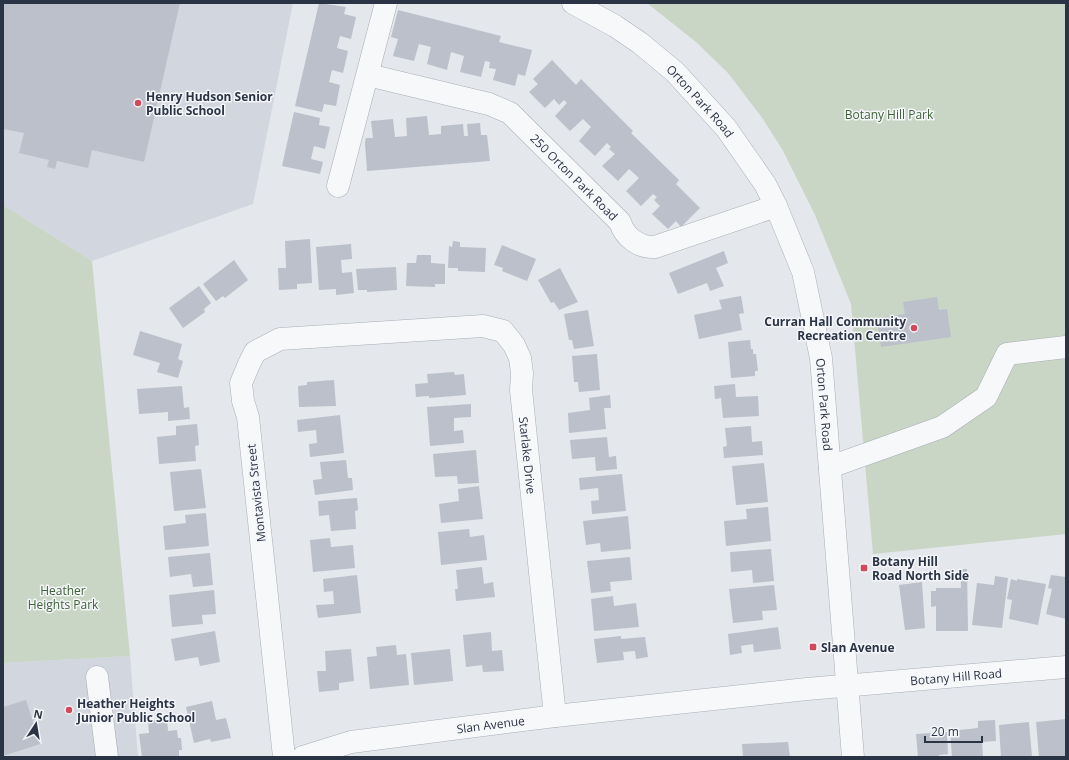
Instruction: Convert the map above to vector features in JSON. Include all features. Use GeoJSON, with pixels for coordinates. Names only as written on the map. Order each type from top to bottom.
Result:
{"type":"FeatureCollection","features":[{"type":"Feature","properties":{"kind":"street"},"geometry":{"type":"LineString","coordinates":[[338,186],[386,3]]}},
{"type":"Feature","properties":{"kind":"street","name":"Orton Park Road"},"geometry":{"type":"LineString","coordinates":[[573,3],[631,36],[675,72],[726,128],[765,184],[776,206],[803,272],[821,358],[853,757]]}},
{"type":"Feature","properties":{"kind":"street","name":"250 Orton Park Road"},"geometry":{"type":"LineString","coordinates":[[368,76],[489,104],[510,113],[620,222],[624,232],[631,240],[643,246],[656,247],[776,206]]}},
{"type":"Feature","properties":{"kind":"street","name":"Starlake Drive"},"geometry":{"type":"LineString","coordinates":[[372,332],[483,326],[503,331],[514,345],[520,358],[522,373],[521,390],[556,716]]}},
{"type":"Feature","properties":{"kind":"street","name":"Montavista Street"},"geometry":{"type":"LineString","coordinates":[[284,757],[248,417],[243,401],[241,383],[255,352],[280,339],[372,332]]}},
{"type":"Feature","properties":{"kind":"street"},"geometry":{"type":"LineString","coordinates":[[830,467],[942,427],[986,397],[1007,354],[1066,347]]}},
{"type":"Feature","properties":{"kind":"street","name":"Botany Hill Road"},"geometry":{"type":"LineString","coordinates":[[847,686],[1066,667]]}},
{"type":"Feature","properties":{"kind":"street"},"geometry":{"type":"LineString","coordinates":[[97,677],[107,757]]}},
{"type":"Feature","properties":{"kind":"street","name":"Slan Avenue"},"geometry":{"type":"LineString","coordinates":[[303,757],[351,742],[556,716],[847,686]]}},
{"type":"Feature","properties":{"kind":"shaded area","name":"Henry Hudson Senior Public School"},"geometry":{"type":"Polygon","coordinates":[[[3,3],[293,3],[253,204],[92,261],[3,205],[3,3]]]}},
{"type":"Feature","properties":{"kind":"shaded area","name":"Heather Heights Junior Public School"},"geometry":{"type":"Polygon","coordinates":[[[130,656],[138,757],[3,757],[3,663],[130,656]]]}},
{"type":"Feature","properties":{"kind":"green space","name":"Botany Hill Park"},"geometry":{"type":"Polygon","coordinates":[[[647,3],[1066,3],[1066,534],[873,554],[851,304],[815,215],[782,149],[763,119],[728,73],[696,42],[647,3]]]}},
{"type":"Feature","properties":{"kind":"green space","name":"Heather Heights Park"},"geometry":{"type":"Polygon","coordinates":[[[3,205],[92,261],[130,656],[3,663],[3,205]]]}},
{"type":"Feature","properties":{"kind":"building"},"geometry":{"type":"Polygon","coordinates":[[[3,3],[180,3],[144,162],[92,150],[88,168],[57,161],[55,169],[47,167],[49,160],[19,153],[24,133],[3,129],[3,3]]]}},
{"type":"Feature","properties":{"kind":"building"},"geometry":{"type":"Polygon","coordinates":[[[319,3],[346,7],[344,14],[356,17],[351,39],[340,36],[337,48],[348,51],[343,73],[332,70],[329,82],[340,85],[336,106],[324,104],[322,112],[295,106],[319,3]]]}},
{"type":"Feature","properties":{"kind":"building"},"geometry":{"type":"Polygon","coordinates":[[[398,10],[501,36],[499,42],[532,50],[525,76],[518,74],[515,86],[493,80],[496,69],[489,68],[490,62],[485,61],[481,77],[460,72],[464,56],[451,52],[447,70],[427,64],[431,47],[419,44],[414,61],[393,56],[398,39],[391,37],[398,10]]]}},
{"type":"Feature","properties":{"kind":"building"},"geometry":{"type":"Polygon","coordinates":[[[552,60],[576,85],[581,79],[633,131],[631,133],[679,180],[676,184],[700,208],[681,227],[676,221],[668,229],[652,214],[660,206],[654,200],[657,197],[653,194],[641,206],[626,191],[639,178],[629,169],[618,181],[602,166],[615,154],[609,149],[611,147],[607,143],[595,156],[579,141],[591,127],[583,119],[570,131],[555,116],[567,103],[564,100],[559,105],[554,99],[545,108],[529,92],[538,84],[533,79],[552,60]]]}},
{"type":"Feature","properties":{"kind":"building"},"geometry":{"type":"Polygon","coordinates":[[[294,112],[320,118],[319,125],[330,127],[325,149],[314,146],[311,159],[323,162],[320,174],[282,166],[294,112]]]}},
{"type":"Feature","properties":{"kind":"building"},"geometry":{"type":"Polygon","coordinates":[[[427,116],[429,135],[441,134],[441,126],[463,124],[464,136],[468,136],[467,124],[480,123],[481,135],[487,135],[490,161],[367,171],[365,143],[366,138],[373,138],[371,121],[393,119],[395,137],[407,136],[406,118],[427,116]]]}},
{"type":"Feature","properties":{"kind":"building"},"geometry":{"type":"Polygon","coordinates":[[[310,239],[312,283],[297,284],[297,289],[279,290],[278,268],[286,268],[285,241],[310,239]]]}},
{"type":"Feature","properties":{"kind":"building"},"geometry":{"type":"Polygon","coordinates":[[[453,241],[460,242],[460,247],[486,248],[485,272],[458,271],[458,268],[448,268],[449,246],[452,247],[453,241]]]}},
{"type":"Feature","properties":{"kind":"building"},"geometry":{"type":"Polygon","coordinates":[[[351,244],[352,259],[341,260],[342,273],[352,272],[354,293],[336,295],[336,289],[319,290],[316,247],[351,244]]]}},
{"type":"Feature","properties":{"kind":"building"},"geometry":{"type":"Polygon","coordinates":[[[502,245],[536,259],[527,281],[502,271],[503,268],[494,265],[502,245]]]}},
{"type":"Feature","properties":{"kind":"building"},"geometry":{"type":"Polygon","coordinates":[[[724,251],[728,263],[716,268],[724,286],[710,291],[707,283],[678,294],[669,273],[724,251]]]}},
{"type":"Feature","properties":{"kind":"building"},"geometry":{"type":"Polygon","coordinates":[[[417,255],[431,255],[431,263],[445,264],[445,284],[435,284],[435,287],[406,286],[407,263],[416,263],[417,255]]]}},
{"type":"Feature","properties":{"kind":"building"},"geometry":{"type":"Polygon","coordinates":[[[234,260],[248,280],[225,298],[223,296],[216,301],[203,284],[234,260]]]}},
{"type":"Feature","properties":{"kind":"building"},"geometry":{"type":"Polygon","coordinates":[[[396,267],[397,290],[367,292],[367,290],[358,290],[356,269],[396,267]]]}},
{"type":"Feature","properties":{"kind":"building"},"geometry":{"type":"Polygon","coordinates":[[[560,268],[578,302],[559,310],[554,302],[551,303],[538,280],[560,268]]]}},
{"type":"Feature","properties":{"kind":"building"},"geometry":{"type":"Polygon","coordinates":[[[199,286],[211,303],[204,309],[205,312],[183,328],[169,308],[199,286]]]}},
{"type":"Feature","properties":{"kind":"building"},"geometry":{"type":"Polygon","coordinates":[[[741,296],[744,313],[739,314],[742,330],[699,339],[694,315],[722,309],[719,300],[741,296]]]}},
{"type":"Feature","properties":{"kind":"building","name":"Curran Hall Community Recreation Centre"},"geometry":{"type":"Polygon","coordinates":[[[937,297],[939,310],[947,309],[951,337],[881,347],[877,318],[905,314],[903,302],[937,297]]]}},
{"type":"Feature","properties":{"kind":"building"},"geometry":{"type":"Polygon","coordinates":[[[588,310],[594,346],[574,349],[572,340],[569,340],[564,314],[588,310]]]}},
{"type":"Feature","properties":{"kind":"building"},"geometry":{"type":"Polygon","coordinates":[[[140,331],[182,344],[178,359],[183,361],[178,378],[157,372],[160,363],[133,355],[140,331]]]}},
{"type":"Feature","properties":{"kind":"building"},"geometry":{"type":"Polygon","coordinates":[[[750,340],[753,354],[756,354],[758,371],[755,371],[755,376],[731,378],[728,342],[750,340]]]}},
{"type":"Feature","properties":{"kind":"building"},"geometry":{"type":"Polygon","coordinates":[[[597,354],[600,390],[579,392],[578,382],[574,382],[572,356],[597,354]]]}},
{"type":"Feature","properties":{"kind":"building"},"geometry":{"type":"Polygon","coordinates":[[[454,372],[455,375],[464,374],[466,395],[429,398],[429,396],[416,397],[415,384],[428,383],[427,374],[454,372]]]}},
{"type":"Feature","properties":{"kind":"building"},"geometry":{"type":"Polygon","coordinates":[[[334,380],[336,406],[299,407],[298,386],[307,385],[307,382],[334,380]]]}},
{"type":"Feature","properties":{"kind":"building"},"geometry":{"type":"Polygon","coordinates":[[[735,384],[736,397],[758,396],[759,416],[723,418],[721,398],[715,399],[714,386],[735,384]]]}},
{"type":"Feature","properties":{"kind":"building"},"geometry":{"type":"Polygon","coordinates":[[[182,386],[184,408],[189,407],[190,419],[168,421],[168,412],[139,414],[137,389],[182,386]]]}},
{"type":"Feature","properties":{"kind":"building"},"geometry":{"type":"Polygon","coordinates":[[[610,395],[611,408],[604,408],[606,429],[569,433],[568,413],[590,410],[589,398],[610,395]]]}},
{"type":"Feature","properties":{"kind":"building"},"geometry":{"type":"Polygon","coordinates":[[[471,404],[471,417],[454,418],[454,431],[463,430],[464,443],[430,446],[427,407],[471,404]]]}},
{"type":"Feature","properties":{"kind":"building"},"geometry":{"type":"Polygon","coordinates":[[[340,415],[344,453],[310,457],[309,444],[317,443],[316,430],[298,432],[297,420],[340,415]]]}},
{"type":"Feature","properties":{"kind":"building"},"geometry":{"type":"Polygon","coordinates":[[[197,424],[199,445],[195,446],[196,461],[159,464],[157,437],[176,435],[176,426],[197,424]]]}},
{"type":"Feature","properties":{"kind":"building"},"geometry":{"type":"Polygon","coordinates":[[[751,426],[752,442],[762,441],[763,455],[724,458],[723,447],[727,446],[725,428],[751,426]]]}},
{"type":"Feature","properties":{"kind":"building"},"geometry":{"type":"Polygon","coordinates":[[[607,437],[609,457],[616,456],[617,469],[596,471],[595,457],[572,459],[570,440],[607,437]]]}},
{"type":"Feature","properties":{"kind":"building"},"geometry":{"type":"Polygon","coordinates":[[[476,450],[479,483],[458,484],[457,476],[435,477],[433,454],[476,450]]]}},
{"type":"Feature","properties":{"kind":"building"},"geometry":{"type":"Polygon","coordinates":[[[346,460],[348,478],[352,478],[353,490],[315,495],[313,480],[322,479],[320,462],[346,460]]]}},
{"type":"Feature","properties":{"kind":"building"},"geometry":{"type":"Polygon","coordinates":[[[764,463],[768,502],[736,505],[732,466],[764,463]]]}},
{"type":"Feature","properties":{"kind":"building"},"geometry":{"type":"Polygon","coordinates":[[[201,469],[206,508],[174,511],[170,472],[201,469]]]}},
{"type":"Feature","properties":{"kind":"building"},"geometry":{"type":"Polygon","coordinates":[[[622,474],[626,511],[592,514],[591,501],[599,500],[598,488],[580,490],[579,478],[622,474]]]}},
{"type":"Feature","properties":{"kind":"building"},"geometry":{"type":"Polygon","coordinates":[[[479,486],[483,519],[441,523],[439,504],[459,501],[458,489],[479,486]]]}},
{"type":"Feature","properties":{"kind":"building"},"geometry":{"type":"Polygon","coordinates":[[[357,498],[358,510],[355,511],[356,529],[331,531],[329,515],[319,516],[318,501],[357,498]]]}},
{"type":"Feature","properties":{"kind":"building"},"geometry":{"type":"Polygon","coordinates":[[[768,507],[771,541],[726,546],[724,521],[747,519],[746,509],[768,507]]]}},
{"type":"Feature","properties":{"kind":"building"},"geometry":{"type":"Polygon","coordinates":[[[206,513],[209,546],[165,550],[163,526],[186,523],[185,515],[206,513]]]}},
{"type":"Feature","properties":{"kind":"building"},"geometry":{"type":"Polygon","coordinates":[[[628,516],[631,549],[601,552],[600,543],[586,545],[583,521],[628,516]]]}},
{"type":"Feature","properties":{"kind":"building"},"geometry":{"type":"Polygon","coordinates":[[[469,529],[470,537],[484,535],[487,560],[441,565],[438,532],[469,529]]]}},
{"type":"Feature","properties":{"kind":"building"},"geometry":{"type":"Polygon","coordinates":[[[330,538],[331,547],[353,545],[355,568],[313,572],[310,540],[330,538]]]}},
{"type":"Feature","properties":{"kind":"building"},"geometry":{"type":"Polygon","coordinates":[[[771,549],[774,581],[753,583],[752,570],[731,572],[730,552],[771,549]]]}},
{"type":"Feature","properties":{"kind":"building"},"geometry":{"type":"Polygon","coordinates":[[[210,553],[213,585],[193,587],[191,574],[170,577],[168,557],[210,553]]]}},
{"type":"Feature","properties":{"kind":"building"},"geometry":{"type":"Polygon","coordinates":[[[630,557],[632,580],[610,582],[611,591],[591,593],[587,561],[630,557]]]}},
{"type":"Feature","properties":{"kind":"building"},"geometry":{"type":"Polygon","coordinates":[[[482,567],[484,584],[493,582],[495,597],[456,601],[455,589],[458,589],[456,570],[482,567]]]}},
{"type":"Feature","properties":{"kind":"building"},"geometry":{"type":"Polygon","coordinates":[[[960,569],[967,569],[968,631],[936,631],[936,606],[931,607],[931,591],[936,591],[936,588],[961,588],[960,569]]]}},
{"type":"Feature","properties":{"kind":"building"},"geometry":{"type":"Polygon","coordinates":[[[357,575],[361,613],[318,618],[316,605],[334,604],[333,591],[324,592],[323,579],[357,575]]]}},
{"type":"Feature","properties":{"kind":"building"},"geometry":{"type":"Polygon","coordinates":[[[1051,575],[1066,577],[1066,619],[1046,614],[1052,589],[1048,588],[1051,575]]]}},
{"type":"Feature","properties":{"kind":"building"},"geometry":{"type":"Polygon","coordinates":[[[995,576],[1008,578],[1002,628],[972,625],[977,583],[994,585],[995,576]]]}},
{"type":"Feature","properties":{"kind":"building"},"geometry":{"type":"Polygon","coordinates":[[[1011,579],[1046,584],[1038,625],[1009,619],[1012,600],[1007,599],[1011,579]]]}},
{"type":"Feature","properties":{"kind":"building"},"geometry":{"type":"Polygon","coordinates":[[[922,582],[925,628],[905,630],[899,585],[922,582]]]}},
{"type":"Feature","properties":{"kind":"building"},"geometry":{"type":"Polygon","coordinates":[[[774,585],[777,610],[762,611],[763,620],[733,623],[729,589],[774,585]]]}},
{"type":"Feature","properties":{"kind":"building"},"geometry":{"type":"Polygon","coordinates":[[[214,590],[216,614],[202,615],[203,624],[172,627],[169,595],[214,590]]]}},
{"type":"Feature","properties":{"kind":"building"},"geometry":{"type":"Polygon","coordinates":[[[613,596],[614,606],[636,603],[639,627],[594,631],[591,599],[613,596]]]}},
{"type":"Feature","properties":{"kind":"building"},"geometry":{"type":"Polygon","coordinates":[[[778,627],[781,649],[754,652],[753,644],[741,646],[742,653],[730,655],[728,634],[778,627]]]}},
{"type":"Feature","properties":{"kind":"building"},"geometry":{"type":"Polygon","coordinates":[[[215,631],[220,662],[200,666],[198,657],[175,661],[171,639],[215,631]]]}},
{"type":"Feature","properties":{"kind":"building"},"geometry":{"type":"Polygon","coordinates":[[[491,632],[492,651],[502,650],[504,671],[483,672],[482,665],[466,667],[463,635],[491,632]]]}},
{"type":"Feature","properties":{"kind":"building"},"geometry":{"type":"Polygon","coordinates":[[[621,636],[621,639],[645,637],[648,657],[636,659],[635,651],[623,652],[624,660],[597,663],[594,639],[621,636]]]}},
{"type":"Feature","properties":{"kind":"building"},"geometry":{"type":"Polygon","coordinates":[[[396,645],[397,655],[406,654],[409,685],[370,689],[367,657],[377,656],[376,647],[396,645]]]}},
{"type":"Feature","properties":{"kind":"building"},"geometry":{"type":"Polygon","coordinates":[[[351,649],[354,681],[339,683],[339,690],[319,692],[317,671],[326,671],[325,651],[351,649]]]}},
{"type":"Feature","properties":{"kind":"building"},"geometry":{"type":"Polygon","coordinates":[[[450,649],[453,681],[414,685],[411,653],[450,649]]]}},
{"type":"Feature","properties":{"kind":"building"},"geometry":{"type":"Polygon","coordinates":[[[26,700],[40,744],[3,756],[3,707],[26,700]]]}},
{"type":"Feature","properties":{"kind":"building"},"geometry":{"type":"Polygon","coordinates":[[[212,701],[216,720],[226,718],[231,738],[211,742],[210,739],[194,743],[186,707],[212,701]]]}},
{"type":"Feature","properties":{"kind":"building"},"geometry":{"type":"Polygon","coordinates":[[[167,719],[168,731],[177,730],[178,738],[181,738],[182,750],[179,750],[179,757],[142,757],[139,734],[149,733],[148,721],[167,719]]]}},
{"type":"Feature","properties":{"kind":"building"},"geometry":{"type":"Polygon","coordinates":[[[1066,719],[1066,757],[1039,757],[1036,722],[1066,719]]]}},
{"type":"Feature","properties":{"kind":"building"},"geometry":{"type":"Polygon","coordinates":[[[995,720],[996,741],[982,742],[983,757],[952,757],[950,731],[978,728],[978,721],[995,720]]]}},
{"type":"Feature","properties":{"kind":"building"},"geometry":{"type":"Polygon","coordinates":[[[1029,722],[1032,757],[1001,757],[999,725],[1029,722]]]}},
{"type":"Feature","properties":{"kind":"building"},"geometry":{"type":"Polygon","coordinates":[[[947,732],[948,754],[939,755],[939,757],[918,757],[916,734],[947,732]]]}},
{"type":"Feature","properties":{"kind":"building"},"geometry":{"type":"Polygon","coordinates":[[[788,742],[790,757],[743,757],[742,744],[788,742]]]}},
{"type":"Feature","properties":{"kind":"place","name":"Henry Hudson Senior Public School"},"geometry":{"type":"Point","coordinates":[138,103]}},
{"type":"Feature","properties":{"kind":"place","name":"Curran Hall Community Recreation Centre"},"geometry":{"type":"Point","coordinates":[914,328]}},
{"type":"Feature","properties":{"kind":"place","name":"Botany Hill Road North Side"},"geometry":{"type":"Point","coordinates":[864,568]}},
{"type":"Feature","properties":{"kind":"place","name":"Slan Avenue"},"geometry":{"type":"Point","coordinates":[813,647]}},
{"type":"Feature","properties":{"kind":"place","name":"Heather Heights Junior Public School"},"geometry":{"type":"Point","coordinates":[69,710]}}]}
